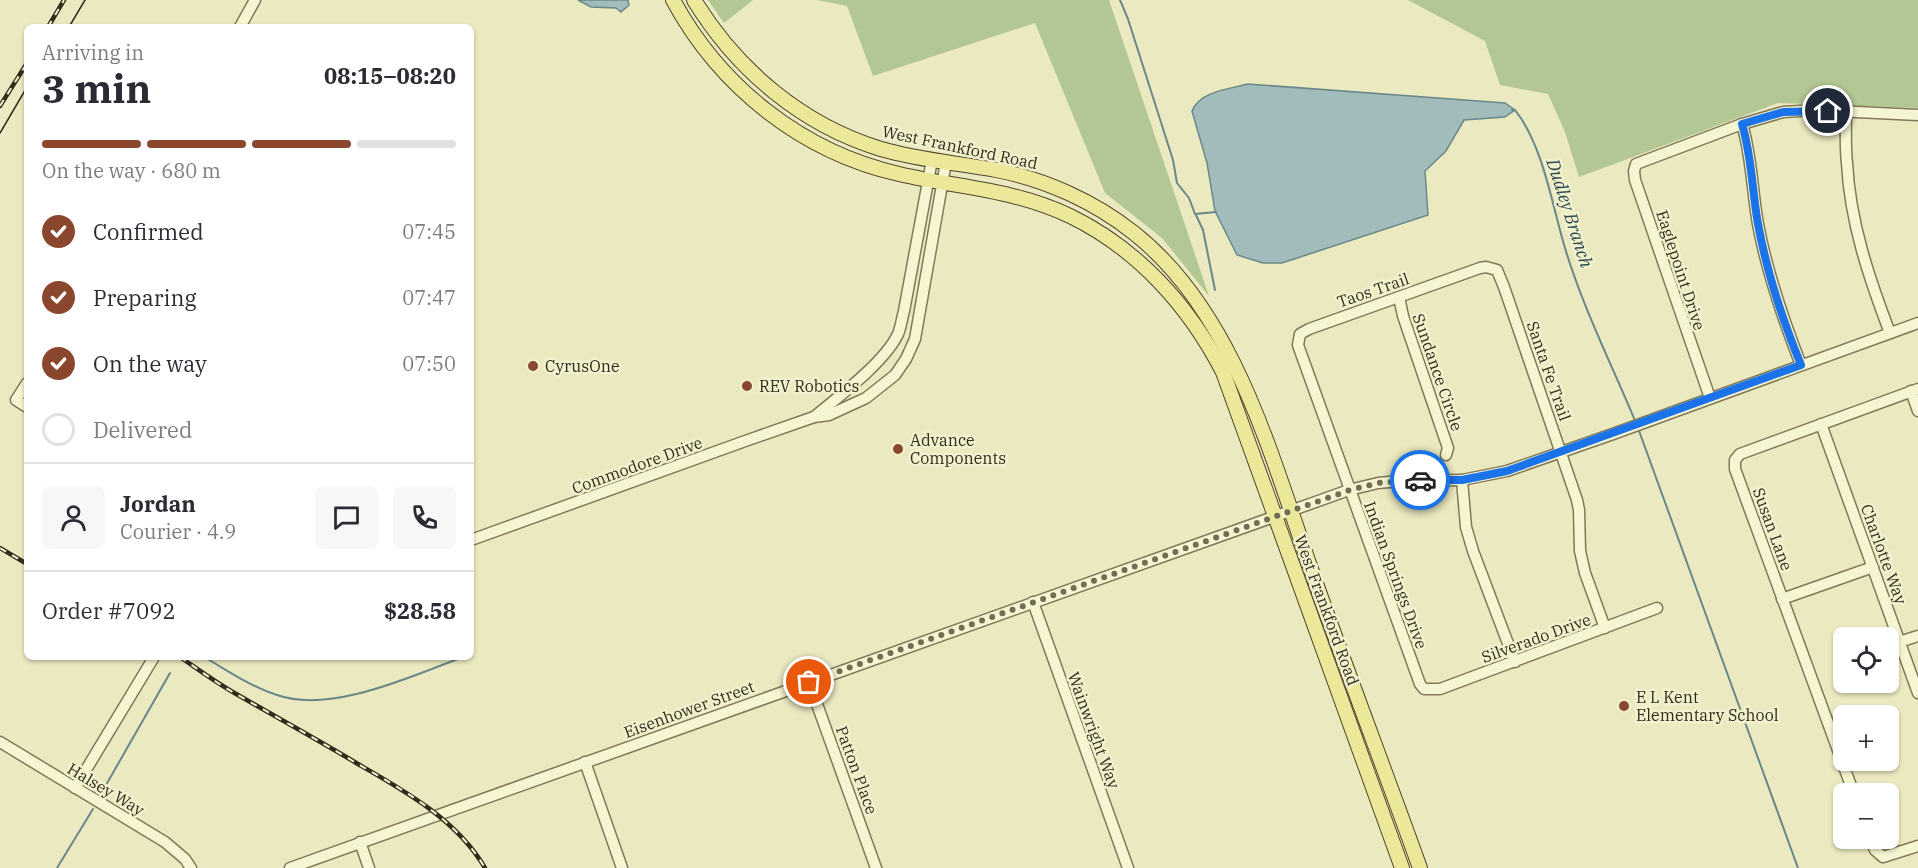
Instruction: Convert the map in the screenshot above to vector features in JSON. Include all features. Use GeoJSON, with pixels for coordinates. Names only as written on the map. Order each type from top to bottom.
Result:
{"type":"FeatureCollection","features":[{"type":"Feature","properties":{"kind":"main road","name":"West Frankford Road"},"geometry":{"type":"LineString","coordinates":[[673,0],[690,31],[712,59],[739,88],[781,122],[818,144],[869,165],[899,174],[1019,196],[1072,217],[1125,250],[1146,267],[1183,307],[1210,346],[1233,397],[1402,868]]}},
{"type":"Feature","properties":{"kind":"main road","name":"West Frankford Road"},"geometry":{"type":"LineString","coordinates":[[694,0],[722,41],[743,66],[796,108],[841,134],[882,149],[997,170],[1042,182],[1091,205],[1132,231],[1152,248],[1178,277],[1216,328],[1237,370],[1291,510],[1420,868]]}},
{"type":"Feature","properties":{"kind":"street"},"geometry":{"type":"LineString","coordinates":[[242,24],[255,0]]}},
{"type":"Feature","properties":{"kind":"street"},"geometry":{"type":"LineString","coordinates":[[1801,365],[1770,280],[1756,209],[1750,157],[1742,124],[1790,111],[1918,115]]}},
{"type":"Feature","properties":{"kind":"street"},"geometry":{"type":"LineString","coordinates":[[1846,111],[1846,162],[1855,222],[1868,270],[1890,333]]}},
{"type":"Feature","properties":{"kind":"street","name":"Eaglepoint Drive"},"geometry":{"type":"LineString","coordinates":[[1710,399],[1635,180],[1634,171],[1636,164],[1649,158],[1742,124]]}},
{"type":"Feature","properties":{"kind":"street","name":"Commodore Drive"},"geometry":{"type":"LineString","coordinates":[[474,539],[814,417],[829,415],[866,398],[895,375],[906,359],[915,339],[939,161]]}},
{"type":"Feature","properties":{"kind":"street","name":"Commodore Drive"},"geometry":{"type":"LineString","coordinates":[[814,417],[854,384],[886,351],[898,334],[936,180]]}},
{"type":"Feature","properties":{"kind":"street","name":"Santa Fe Trail"},"geometry":{"type":"LineString","coordinates":[[1456,277],[1486,267],[1497,270],[1562,452],[1579,510],[1580,551],[1585,573],[1605,628]]}},
{"type":"Feature","properties":{"kind":"street","name":"Taos Trail"},"geometry":{"type":"LineString","coordinates":[[1300,334],[1456,277]]}},
{"type":"Feature","properties":{"kind":"street","name":"Sundance Circle"},"geometry":{"type":"LineString","coordinates":[[1399,297],[1403,316],[1448,448],[1446,455]]}},
{"type":"Feature","properties":{"kind":"street","name":"Eisenhower Street"},"geometry":{"type":"LineString","coordinates":[[290,868],[1350,490],[1378,483],[1462,480],[1507,471],[1918,323]]}},
{"type":"Feature","properties":{"kind":"street"},"geometry":{"type":"LineString","coordinates":[[898,334],[915,339]]}},
{"type":"Feature","properties":{"kind":"street","name":"Indian Springs Drive"},"geometry":{"type":"LineString","coordinates":[[1300,334],[1298,345],[1420,684],[1424,689]]}},
{"type":"Feature","properties":{"kind":"street"},"geometry":{"type":"LineString","coordinates":[[854,384],[866,398]]}},
{"type":"Feature","properties":{"kind":"street"},"geometry":{"type":"LineString","coordinates":[[24,388],[16,400],[24,405]]}},
{"type":"Feature","properties":{"kind":"street"},"geometry":{"type":"LineString","coordinates":[[1915,390],[1918,411]]}},
{"type":"Feature","properties":{"kind":"street","name":"Susan Lane"},"geometry":{"type":"LineString","coordinates":[[1850,783],[1735,469],[1735,460],[1740,454],[1915,390]]}},
{"type":"Feature","properties":{"kind":"street","name":"Charlotte Way"},"geometry":{"type":"LineString","coordinates":[[1821,424],[1894,627]]}},
{"type":"Feature","properties":{"kind":"street"},"geometry":{"type":"LineString","coordinates":[[1462,480],[1468,535],[1515,662]]}},
{"type":"Feature","properties":{"kind":"street"},"geometry":{"type":"LineString","coordinates":[[1782,599],[1873,567]]}},
{"type":"Feature","properties":{"kind":"street","name":"Wainwright Way"},"geometry":{"type":"LineString","coordinates":[[1033,602],[1128,868]]}},
{"type":"Feature","properties":{"kind":"street","name":"Silverado Drive"},"geometry":{"type":"LineString","coordinates":[[1424,689],[1440,689],[1657,608]]}},
{"type":"Feature","properties":{"kind":"street"},"geometry":{"type":"LineString","coordinates":[[1899,642],[1918,636]]}},
{"type":"Feature","properties":{"kind":"street","name":"Charlotte Way"},"geometry":{"type":"LineString","coordinates":[[1899,642],[1918,693]]}},
{"type":"Feature","properties":{"kind":"street"},"geometry":{"type":"LineString","coordinates":[[75,788],[152,660]]}},
{"type":"Feature","properties":{"kind":"street","name":"Patton Place"},"geometry":{"type":"LineString","coordinates":[[809,682],[876,868]]}},
{"type":"Feature","properties":{"kind":"street","name":"Halsey Way"},"geometry":{"type":"LineString","coordinates":[[0,742],[165,842],[185,859],[191,868]]}},
{"type":"Feature","properties":{"kind":"street"},"geometry":{"type":"LineString","coordinates":[[585,762],[622,868]]}},
{"type":"Feature","properties":{"kind":"street"},"geometry":{"type":"LineString","coordinates":[[360,842],[369,868]]}},
{"type":"Feature","properties":{"kind":"street"},"geometry":{"type":"LineString","coordinates":[[1875,849],[1883,857],[1918,846]]}},
{"type":"Feature","properties":{"kind":"green space"},"geometry":{"type":"Polygon","coordinates":[[[708,0],[753,0],[724,23],[708,0]]]}},
{"type":"Feature","properties":{"kind":"green space"},"geometry":{"type":"Polygon","coordinates":[[[817,0],[1109,0],[1209,296],[1162,238],[1105,193],[1035,23],[873,76],[847,6],[817,0]]]}},
{"type":"Feature","properties":{"kind":"green space"},"geometry":{"type":"Polygon","coordinates":[[[1408,0],[1918,0],[1918,108],[1778,103],[1579,177],[1565,132],[1548,94],[1500,85],[1485,41],[1408,0]]]}},
{"type":"Feature","properties":{"kind":"water"},"geometry":{"type":"Polygon","coordinates":[[[578,0],[628,0],[629,5],[621,12],[616,8],[591,7],[578,0]]]}},
{"type":"Feature","properties":{"kind":"water"},"geometry":{"type":"Polygon","coordinates":[[[1248,84],[1505,103],[1515,110],[1505,117],[1464,120],[1446,151],[1425,171],[1428,215],[1282,263],[1263,263],[1237,255],[1215,211],[1207,163],[1192,111],[1201,99],[1208,95],[1248,84]]]}},
{"type":"Feature","properties":{"kind":"waterway","name":"Dudley Branch"},"geometry":{"type":"LineString","coordinates":[[1120,0],[1173,160],[1177,183],[1189,198],[1195,214],[1216,212]]}},
{"type":"Feature","properties":{"kind":"waterway","name":"Dudley Branch"},"geometry":{"type":"LineString","coordinates":[[1512,110],[1515,110],[1525,124],[1533,140],[1580,292],[1636,423]]}},
{"type":"Feature","properties":{"kind":"waterway"},"geometry":{"type":"LineString","coordinates":[[1196,215],[1203,230],[1215,290]]}},
{"type":"Feature","properties":{"kind":"waterway","name":"Dudley Branch"},"geometry":{"type":"LineString","coordinates":[[1638,428],[1798,868]]}},
{"type":"Feature","properties":{"kind":"waterway"},"geometry":{"type":"LineString","coordinates":[[209,660],[267,692],[298,700],[322,700],[371,690],[455,660]]}},
{"type":"Feature","properties":{"kind":"waterway"},"geometry":{"type":"LineString","coordinates":[[102,792],[170,673]]}},
{"type":"Feature","properties":{"kind":"waterway"},"geometry":{"type":"LineString","coordinates":[[57,868],[93,809]]}},
{"type":"Feature","properties":{"kind":"tram line"},"geometry":{"type":"LineString","coordinates":[[71,24],[85,0]]}},
{"type":"Feature","properties":{"kind":"tram line"},"geometry":{"type":"LineString","coordinates":[[0,133],[24,92]]}},
{"type":"Feature","properties":{"kind":"railway"},"geometry":{"type":"LineString","coordinates":[[50,24],[64,0]]}},
{"type":"Feature","properties":{"kind":"railway"},"geometry":{"type":"LineString","coordinates":[[0,106],[24,68]]}},
{"type":"Feature","properties":{"kind":"railway"},"geometry":{"type":"LineString","coordinates":[[0,548],[24,562]]}},
{"type":"Feature","properties":{"kind":"railway"},"geometry":{"type":"LineString","coordinates":[[184,660],[231,691],[328,746],[429,808],[460,835],[485,868]]}},
{"type":"Feature","properties":{"kind":"way so far"},"geometry":{"type":"LineString","coordinates":[[809,682],[1350,490],[1378,483],[1420,480]]}},
{"type":"Feature","properties":{"kind":"place","name":"CyrusOne"},"geometry":{"type":"Point","coordinates":[533,366]}},
{"type":"Feature","properties":{"kind":"place","name":"REV Robotics"},"geometry":{"type":"Point","coordinates":[747,386]}},
{"type":"Feature","properties":{"kind":"place","name":"Advance Components"},"geometry":{"type":"Point","coordinates":[898,449]}},
{"type":"Feature","properties":{"kind":"place","name":"E L Kent Elementary School"},"geometry":{"type":"Point","coordinates":[1624,706]}},
{"type":"Feature","properties":{"kind":"route"},"geometry":{"type":"LineString","coordinates":[[1420,480],[1462,480],[1507,471],[1801,365],[1770,280],[1753,192],[1750,157],[1742,124],[1783,112],[1828,111]]}}]}
